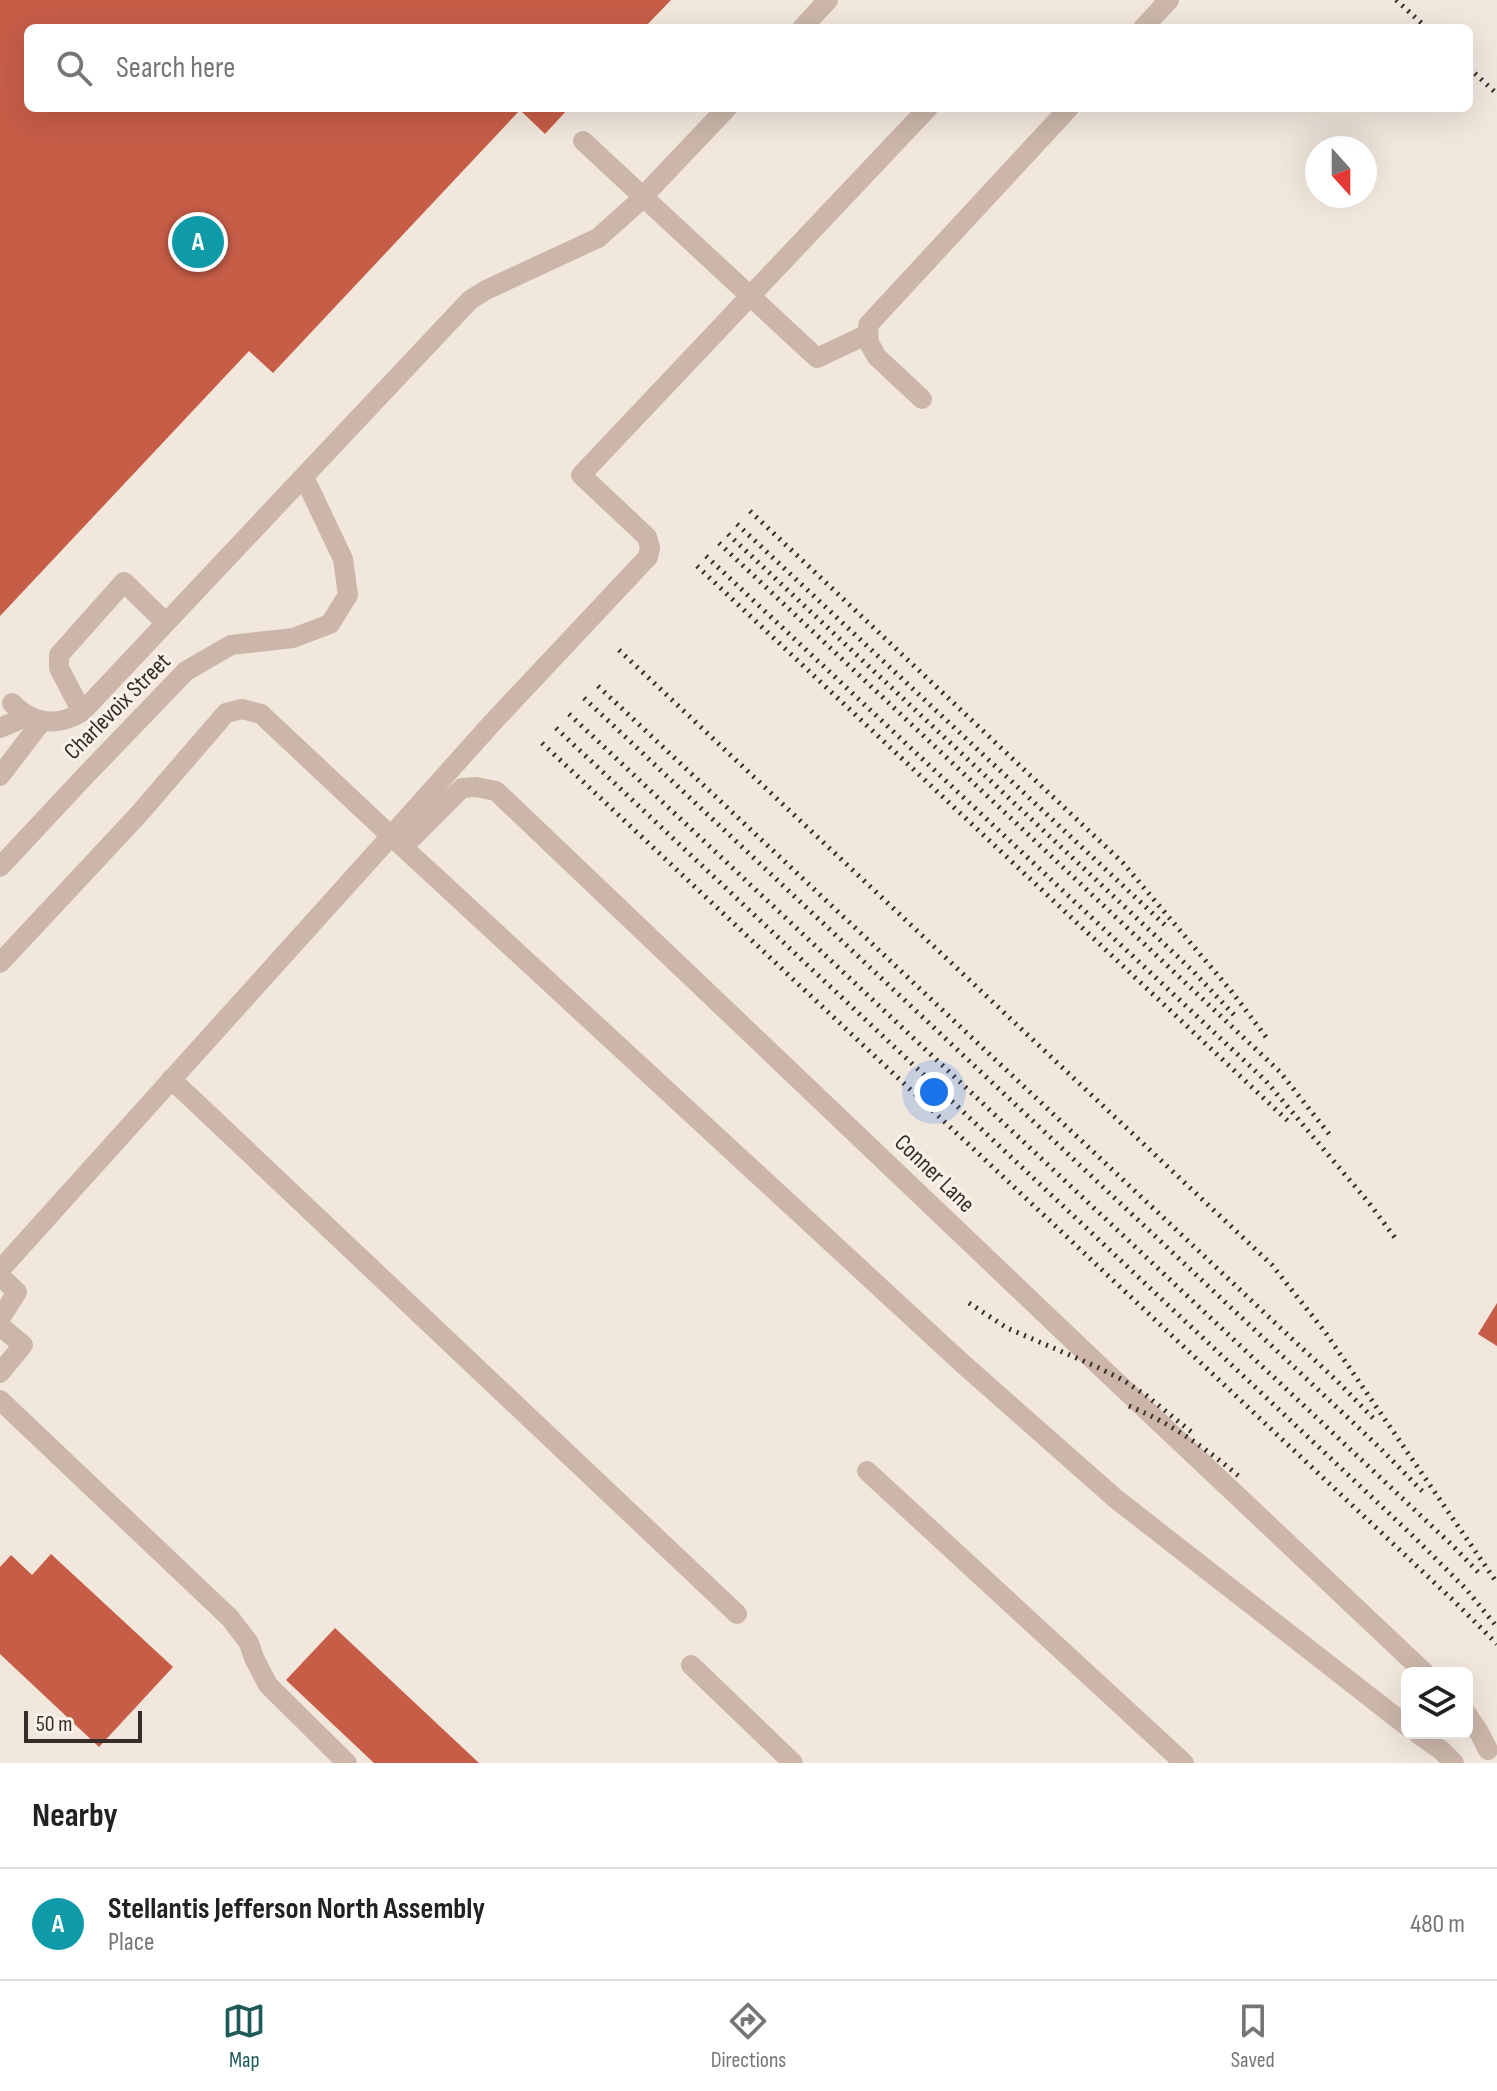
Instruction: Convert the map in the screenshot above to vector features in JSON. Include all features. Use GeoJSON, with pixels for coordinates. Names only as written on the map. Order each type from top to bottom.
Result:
{"type":"FeatureCollection","features":[{"type":"Feature","properties":{"kind":"street"},"geometry":{"type":"LineString","coordinates":[[806,24],[828,0]]}},
{"type":"Feature","properties":{"kind":"street"},"geometry":{"type":"LineString","coordinates":[[1147,24],[1169,0]]}},
{"type":"Feature","properties":{"kind":"street"},"geometry":{"type":"LineString","coordinates":[[0,728],[27,713],[56,722],[82,712],[470,300],[598,238],[636,204],[723,112]]}},
{"type":"Feature","properties":{"kind":"street"},"geometry":{"type":"LineString","coordinates":[[0,1319],[17,1292],[0,1273],[171,1079],[397,842],[493,722],[648,557],[650,547],[647,537],[581,475],[924,112]]}},
{"type":"Feature","properties":{"kind":"street"},"geometry":{"type":"LineString","coordinates":[[922,399],[877,357],[869,343],[868,325],[1065,112]]}},
{"type":"Feature","properties":{"kind":"street"},"geometry":{"type":"LineString","coordinates":[[583,141],[817,358],[868,334]]}},
{"type":"Feature","properties":{"kind":"street","name":"Charlevoix Street"},"geometry":{"type":"LineString","coordinates":[[0,867],[186,671],[231,645],[293,638],[330,624],[348,595],[343,559],[304,477]]}},
{"type":"Feature","properties":{"kind":"street"},"geometry":{"type":"LineString","coordinates":[[82,712],[59,668],[59,655],[124,582],[166,623]]}},
{"type":"Feature","properties":{"kind":"street"},"geometry":{"type":"LineString","coordinates":[[0,963],[139,814],[226,713],[242,709],[261,714],[963,1364],[1116,1499],[1401,1721]]}},
{"type":"Feature","properties":{"kind":"street"},"geometry":{"type":"LineString","coordinates":[[0,776],[27,713]]}},
{"type":"Feature","properties":{"kind":"street","name":"Conner Lane"},"geometry":{"type":"LineString","coordinates":[[397,842],[462,788],[496,791],[1419,1667]]}},
{"type":"Feature","properties":{"kind":"street"},"geometry":{"type":"LineString","coordinates":[[171,1079],[737,1614]]}},
{"type":"Feature","properties":{"kind":"street"},"geometry":{"type":"LineString","coordinates":[[0,1326],[23,1345],[0,1373]]}},
{"type":"Feature","properties":{"kind":"street"},"geometry":{"type":"LineString","coordinates":[[0,1400],[230,1618],[249,1643],[268,1685],[347,1763]]}},
{"type":"Feature","properties":{"kind":"street"},"geometry":{"type":"LineString","coordinates":[[867,1471],[1184,1763]]}},
{"type":"Feature","properties":{"kind":"street"},"geometry":{"type":"LineString","coordinates":[[691,1665],[793,1763]]}},
{"type":"Feature","properties":{"kind":"street"},"geometry":{"type":"LineString","coordinates":[[1473,1723],[1488,1750]]}},
{"type":"Feature","properties":{"kind":"street"},"geometry":{"type":"LineString","coordinates":[[1425,1739],[1454,1763]]}},
{"type":"Feature","properties":{"kind":"building"},"geometry":{"type":"Polygon","coordinates":[[[0,0],[671,0],[648,24],[24,24],[24,112],[518,112],[273,373],[249,351],[0,616],[0,0]]]}},
{"type":"Feature","properties":{"kind":"building"},"geometry":{"type":"Polygon","coordinates":[[[522,112],[565,112],[545,134],[522,112]]]}},
{"type":"Feature","properties":{"kind":"building"},"geometry":{"type":"Polygon","coordinates":[[[1497,1303],[1497,1346],[1478,1334],[1497,1303]]]}},
{"type":"Feature","properties":{"kind":"building"},"geometry":{"type":"Polygon","coordinates":[[[51,1554],[173,1667],[99,1747],[0,1654],[0,1567],[11,1555],[32,1575],[51,1554]]]}},
{"type":"Feature","properties":{"kind":"building"},"geometry":{"type":"Polygon","coordinates":[[[335,1628],[479,1763],[374,1763],[286,1680],[335,1628]]]}},
{"type":"Feature","properties":{"kind":"railway"},"geometry":{"type":"LineString","coordinates":[[1396,0],[1423,24]]}},
{"type":"Feature","properties":{"kind":"railway"},"geometry":{"type":"LineString","coordinates":[[1473,72],[1497,94]]}},
{"type":"Feature","properties":{"kind":"railway"},"geometry":{"type":"LineString","coordinates":[[750,511],[1123,863],[1232,992],[1269,1041]]}},
{"type":"Feature","properties":{"kind":"railway"},"geometry":{"type":"LineString","coordinates":[[737,524],[1166,926]]}},
{"type":"Feature","properties":{"kind":"railway"},"geometry":{"type":"LineString","coordinates":[[728,534],[1193,971],[1235,1016]]}},
{"type":"Feature","properties":{"kind":"railway"},"geometry":{"type":"LineString","coordinates":[[719,543],[1280,1072],[1329,1134]]}},
{"type":"Feature","properties":{"kind":"railway"},"geometry":{"type":"LineString","coordinates":[[706,556],[1266,1081],[1396,1239]]}},
{"type":"Feature","properties":{"kind":"railway"},"geometry":{"type":"LineString","coordinates":[[697,566],[1289,1122]]}},
{"type":"Feature","properties":{"kind":"railway"},"geometry":{"type":"LineString","coordinates":[[619,650],[1272,1265],[1325,1332],[1497,1583]]}},
{"type":"Feature","properties":{"kind":"railway"},"geometry":{"type":"LineString","coordinates":[[598,686],[1374,1419]]}},
{"type":"Feature","properties":{"kind":"railway"},"geometry":{"type":"LineString","coordinates":[[584,698],[1380,1448],[1426,1495]]}},
{"type":"Feature","properties":{"kind":"railway"},"geometry":{"type":"LineString","coordinates":[[569,714],[1479,1573]]}},
{"type":"Feature","properties":{"kind":"railway"},"geometry":{"type":"LineString","coordinates":[[556,728],[1413,1536],[1466,1589],[1497,1627]]}},
{"type":"Feature","properties":{"kind":"railway"},"geometry":{"type":"LineString","coordinates":[[542,743],[1497,1644]]}},
{"type":"Feature","properties":{"kind":"railway"},"geometry":{"type":"LineString","coordinates":[[969,1303],[1007,1328],[1123,1380],[1194,1434]]}},
{"type":"Feature","properties":{"kind":"railway"},"geometry":{"type":"LineString","coordinates":[[1129,1406],[1188,1438],[1241,1478]]}},
{"type":"Feature","properties":{"kind":"place","name":"Stellantis Jefferson North Assembly"},"geometry":{"type":"Point","coordinates":[198,242]}}]}
